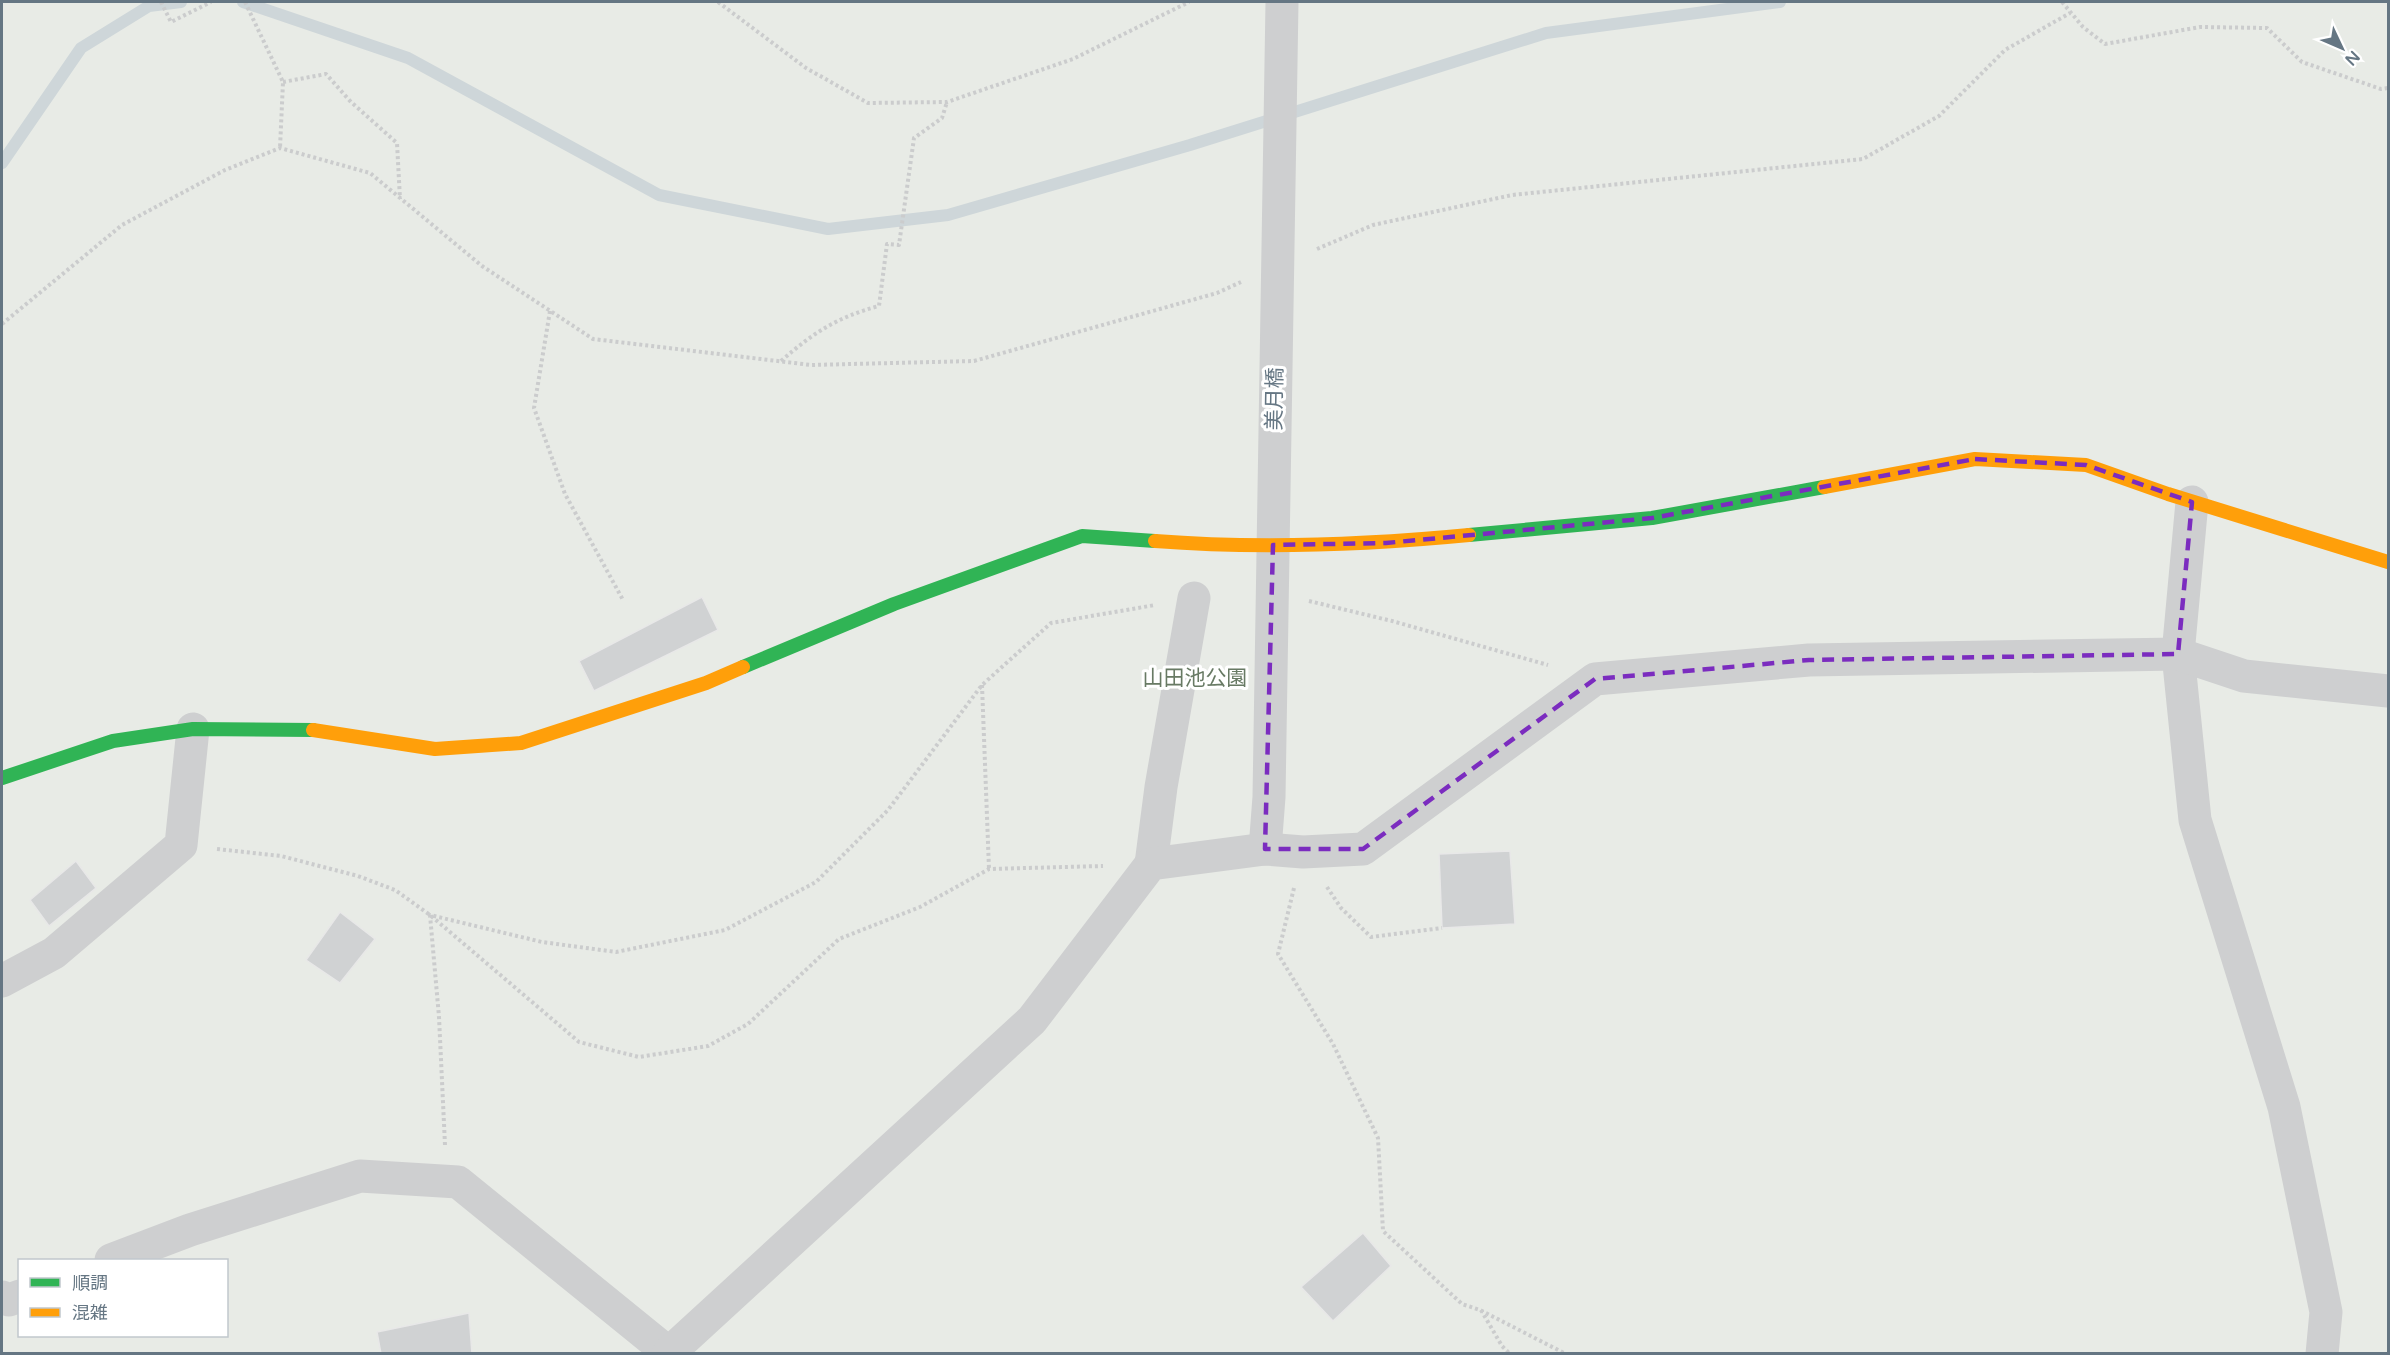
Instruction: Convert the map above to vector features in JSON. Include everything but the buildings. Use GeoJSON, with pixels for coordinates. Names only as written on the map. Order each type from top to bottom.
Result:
{"type":"FeatureCollection","features":[{"type":"Feature","properties":{"kind":"street","name":"美月橋"},"geometry":{"type":"LineString","coordinates":[[1265,849],[1269,797],[1282,2]]}},
{"type":"Feature","properties":{"kind":"street"},"geometry":{"type":"LineString","coordinates":[[2,778],[113,741],[194,729],[310,730],[435,749],[521,743],[706,683],[894,604],[1082,536],[1202,545],[1386,543],[1652,518],[1975,459],[2086,465],[2192,501],[2388,562]]}},
{"type":"Feature","properties":{"kind":"street"},"geometry":{"type":"LineString","coordinates":[[2192,501],[2178,654],[2195,820],[2284,1107],[2326,1312],[2322,1353]]}},
{"type":"Feature","properties":{"kind":"street"},"geometry":{"type":"LineString","coordinates":[[114,1259],[190,1230],[360,1176],[458,1182],[668,1353],[1032,1020],[1151,864],[1161,787],[1194,598]]}},
{"type":"Feature","properties":{"kind":"street"},"geometry":{"type":"LineString","coordinates":[[1151,864],[1265,849],[1303,852],[1363,849],[1595,679],[1809,660],[2178,654],[2244,676],[2388,691]]}},
{"type":"Feature","properties":{"kind":"street"},"geometry":{"type":"LineString","coordinates":[[2,981],[54,953],[182,845],[194,729]]}},
{"type":"Feature","properties":{"kind":"street"},"geometry":{"type":"LineString","coordinates":[[2,1298],[9,1300],[18,1297]]}},
{"type":"Feature","properties":{"kind":"path"},"geometry":{"type":"LineString","coordinates":[[161,2],[171,22],[211,2]]}},
{"type":"Feature","properties":{"kind":"path"},"geometry":{"type":"LineString","coordinates":[[245,2],[283,82],[280,148]]}},
{"type":"Feature","properties":{"kind":"path"},"geometry":{"type":"LineString","coordinates":[[718,2],[806,69],[868,103],[946,102],[1073,59],[1190,2]]}},
{"type":"Feature","properties":{"kind":"path"},"geometry":{"type":"LineString","coordinates":[[2062,2],[2083,27],[2104,44],[2200,27],[2267,28],[2302,62],[2382,89],[2388,88]]}},
{"type":"Feature","properties":{"kind":"path"},"geometry":{"type":"LineString","coordinates":[[1311,252],[1373,225],[1512,195],[1863,159],[1939,116],[2005,50],[2070,13]]}},
{"type":"Feature","properties":{"kind":"path"},"geometry":{"type":"LineString","coordinates":[[283,82],[326,74],[351,102],[397,143],[400,199]]}},
{"type":"Feature","properties":{"kind":"path"},"geometry":{"type":"LineString","coordinates":[[781,361],[810,335],[849,314],[879,306],[887,244],[899,246],[914,138],[942,118],[946,102]]}},
{"type":"Feature","properties":{"kind":"path"},"geometry":{"type":"LineString","coordinates":[[2,324],[122,225],[225,170],[280,148],[370,173],[482,266],[593,339],[810,365],[974,361],[1217,292],[1248,279]]}},
{"type":"Feature","properties":{"kind":"path"},"geometry":{"type":"LineString","coordinates":[[550,311],[534,408],[565,494],[623,600]]}},
{"type":"Feature","properties":{"kind":"path"},"geometry":{"type":"LineString","coordinates":[[430,915],[542,942],[616,952],[725,930],[816,882],[888,810],[982,685],[1052,623],[1194,598]]}},
{"type":"Feature","properties":{"kind":"path"},"geometry":{"type":"LineString","coordinates":[[1298,601],[1310,601],[1392,621],[1595,679]]}},
{"type":"Feature","properties":{"kind":"path"},"geometry":{"type":"LineString","coordinates":[[982,685],[989,869]]}},
{"type":"Feature","properties":{"kind":"path"},"geometry":{"type":"LineString","coordinates":[[182,845],[281,856],[358,876],[395,890],[430,915],[579,1042],[639,1057],[708,1047],[748,1024],[839,939],[920,907],[989,869],[1151,864]]}},
{"type":"Feature","properties":{"kind":"path"},"geometry":{"type":"LineString","coordinates":[[1303,852],[1341,908],[1371,937],[1442,928]]}},
{"type":"Feature","properties":{"kind":"path"},"geometry":{"type":"LineString","coordinates":[[1303,852],[1278,954],[1333,1044],[1378,1138],[1383,1231],[1462,1304],[1480,1310],[1566,1353]]}},
{"type":"Feature","properties":{"kind":"path"},"geometry":{"type":"LineString","coordinates":[[430,915],[439,1017],[446,1181]]}},
{"type":"Feature","properties":{"kind":"path"},"geometry":{"type":"LineString","coordinates":[[1480,1310],[1502,1347],[1510,1353]]}},
{"type":"Feature","properties":{"kind":"highlighted area"},"geometry":{"type":"Polygon","coordinates":[[[1975,459],[2086,465],[2192,502],[2178,654],[1809,660],[1595,679],[1363,849],[1265,849],[1273,545],[1386,543],[1652,518],[1975,459]]]}},
{"type":"Feature","properties":{"kind":"green space","name":"山田池公園"},"geometry":{"type":"Polygon","coordinates":[[[2,2],[2388,2],[2388,1353],[2,1354],[2,2]]]}},
{"type":"Feature","properties":{"kind":"waterway"},"geometry":{"type":"LineString","coordinates":[[2,163],[81,48],[149,6],[181,2]]}},
{"type":"Feature","properties":{"kind":"waterway"},"geometry":{"type":"LineString","coordinates":[[243,2],[408,58],[659,195],[828,229],[948,215],[1190,145],[1546,33],[1780,2]]}},
{"type":"Feature","properties":{"kind":"traffic: fast"},"geometry":{"type":"LineString","coordinates":[[1469,535],[1652,518],[1824,487]]}},
{"type":"Feature","properties":{"kind":"traffic: fast"},"geometry":{"type":"LineString","coordinates":[[743,667],[894,604],[1082,536],[1155,541]]}},
{"type":"Feature","properties":{"kind":"traffic: fast"},"geometry":{"type":"LineString","coordinates":[[2,778],[113,741],[193,729],[313,730]]}},
{"type":"Feature","properties":{"kind":"traffic: slow"},"geometry":{"type":"LineString","coordinates":[[1824,487],[1975,459],[2086,465],[2168,494],[2388,562]]}},
{"type":"Feature","properties":{"kind":"traffic: slow"},"geometry":{"type":"LineString","coordinates":[[1155,541],[1233,545],[1312,545],[1469,535]]}},
{"type":"Feature","properties":{"kind":"traffic: slow"},"geometry":{"type":"LineString","coordinates":[[313,730],[435,749],[521,743],[706,683],[743,667]]}}]}
